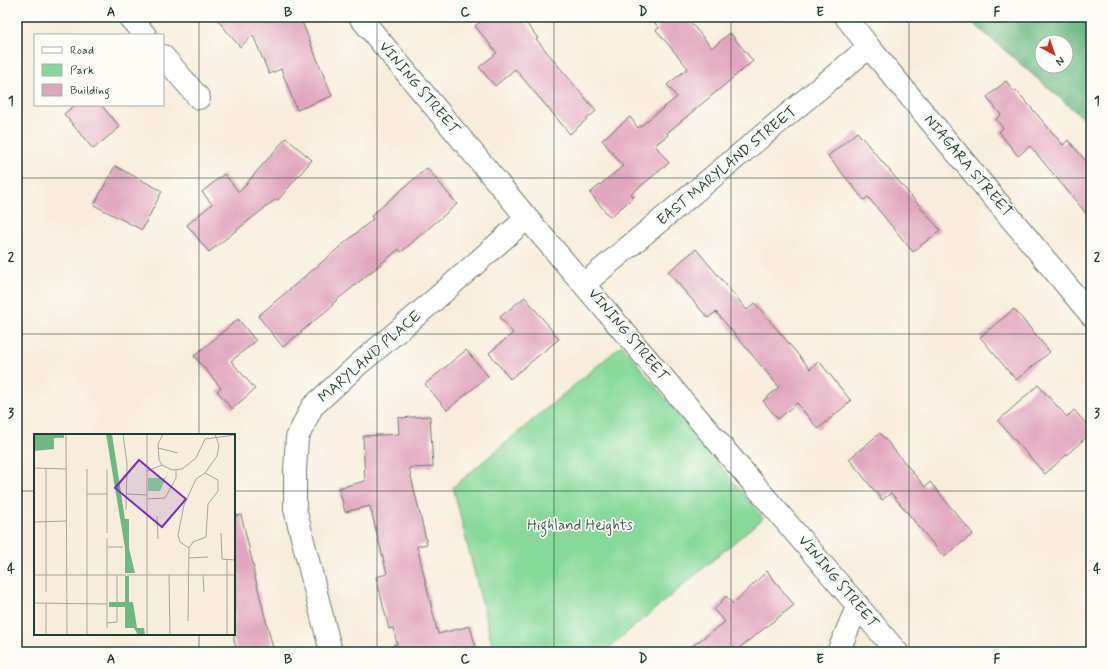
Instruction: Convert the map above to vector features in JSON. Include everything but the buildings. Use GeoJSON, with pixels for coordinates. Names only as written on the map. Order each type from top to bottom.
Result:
{"type":"FeatureCollection","features":[{"type":"Feature","properties":{"kind":"street"},"geometry":{"type":"LineString","coordinates":[[129,17],[144,34]]}},
{"type":"Feature","properties":{"kind":"street","name":"VINING STREET"},"geometry":{"type":"LineString","coordinates":[[360,17],[527,218],[898,652]]}},
{"type":"Feature","properties":{"kind":"street","name":"NIAGARA STREET"},"geometry":{"type":"LineString","coordinates":[[846,17],[869,48],[1091,315]]}},
{"type":"Feature","properties":{"kind":"street","name":"EAST MARYLAND STREET"},"geometry":{"type":"LineString","coordinates":[[584,284],[869,48]]}},
{"type":"Feature","properties":{"kind":"street"},"geometry":{"type":"LineString","coordinates":[[164,57],[198,98]]}},
{"type":"Feature","properties":{"kind":"street","name":"MARYLAND PLACE"},"geometry":{"type":"LineString","coordinates":[[331,652],[295,509],[297,438],[312,407],[360,363],[431,303],[527,218]]}},
{"type":"Feature","properties":{"kind":"street"},"geometry":{"type":"LineString","coordinates":[[838,652],[858,605]]}},
{"type":"Feature","properties":{"kind":"green space"},"geometry":{"type":"Polygon","coordinates":[[[966,17],[1091,17],[1091,125],[966,17]]]}},
{"type":"Feature","properties":{"kind":"green space","name":"Highland Heights"},"geometry":{"type":"Polygon","coordinates":[[[622,345],[763,518],[604,652],[494,652],[453,487],[622,345]]]}}]}
